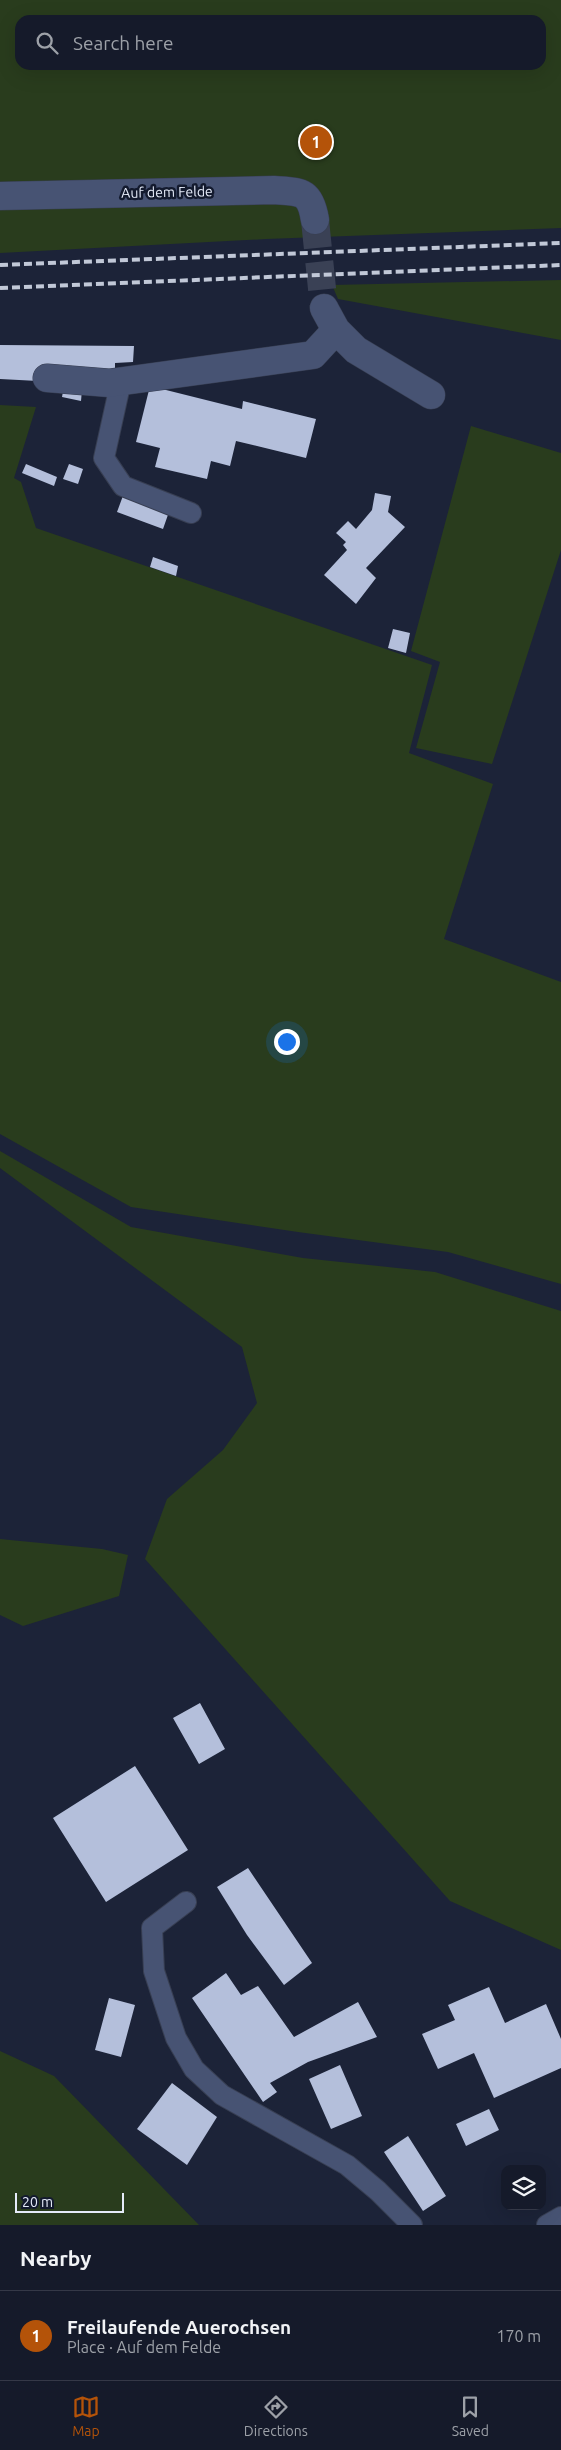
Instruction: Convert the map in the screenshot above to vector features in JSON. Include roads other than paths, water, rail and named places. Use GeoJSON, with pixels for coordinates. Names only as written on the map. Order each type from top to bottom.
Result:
{"type":"FeatureCollection","features":[{"type":"Feature","properties":{"kind":"street","name":"Auf dem Felde"},"geometry":{"type":"LineString","coordinates":[[0,196],[274,190],[304,194],[312,205],[315,220]]}},
{"type":"Feature","properties":{"kind":"street"},"geometry":{"type":"LineString","coordinates":[[47,378],[109,383],[313,355],[330,319],[356,350],[431,395]]}},
{"type":"Feature","properties":{"kind":"lane"},"geometry":{"type":"LineString","coordinates":[[121,381],[104,458],[123,486],[191,513]]}},
{"type":"Feature","properties":{"kind":"lane"},"geometry":{"type":"LineString","coordinates":[[186,1902],[152,1928],[154,1972],[176,2038],[194,2069],[222,2095],[347,2165],[378,2191],[412,2225]]}},
{"type":"Feature","properties":{"kind":"lane"},"geometry":{"type":"LineString","coordinates":[[548,2225],[561,2217]]}},
{"type":"Feature","properties":{"kind":"tunnel"},"geometry":{"type":"LineString","coordinates":[[315,220],[324,308]]}},
{"type":"Feature","properties":{"kind":"railway"},"geometry":{"type":"LineString","coordinates":[[0,265],[561,243]]}},
{"type":"Feature","properties":{"kind":"railway"},"geometry":{"type":"LineString","coordinates":[[0,288],[561,265]]}},
{"type":"Feature","properties":{"kind":"place","name":"Freilaufende Auerochsen"},"geometry":{"type":"Point","coordinates":[316,142]}}]}
